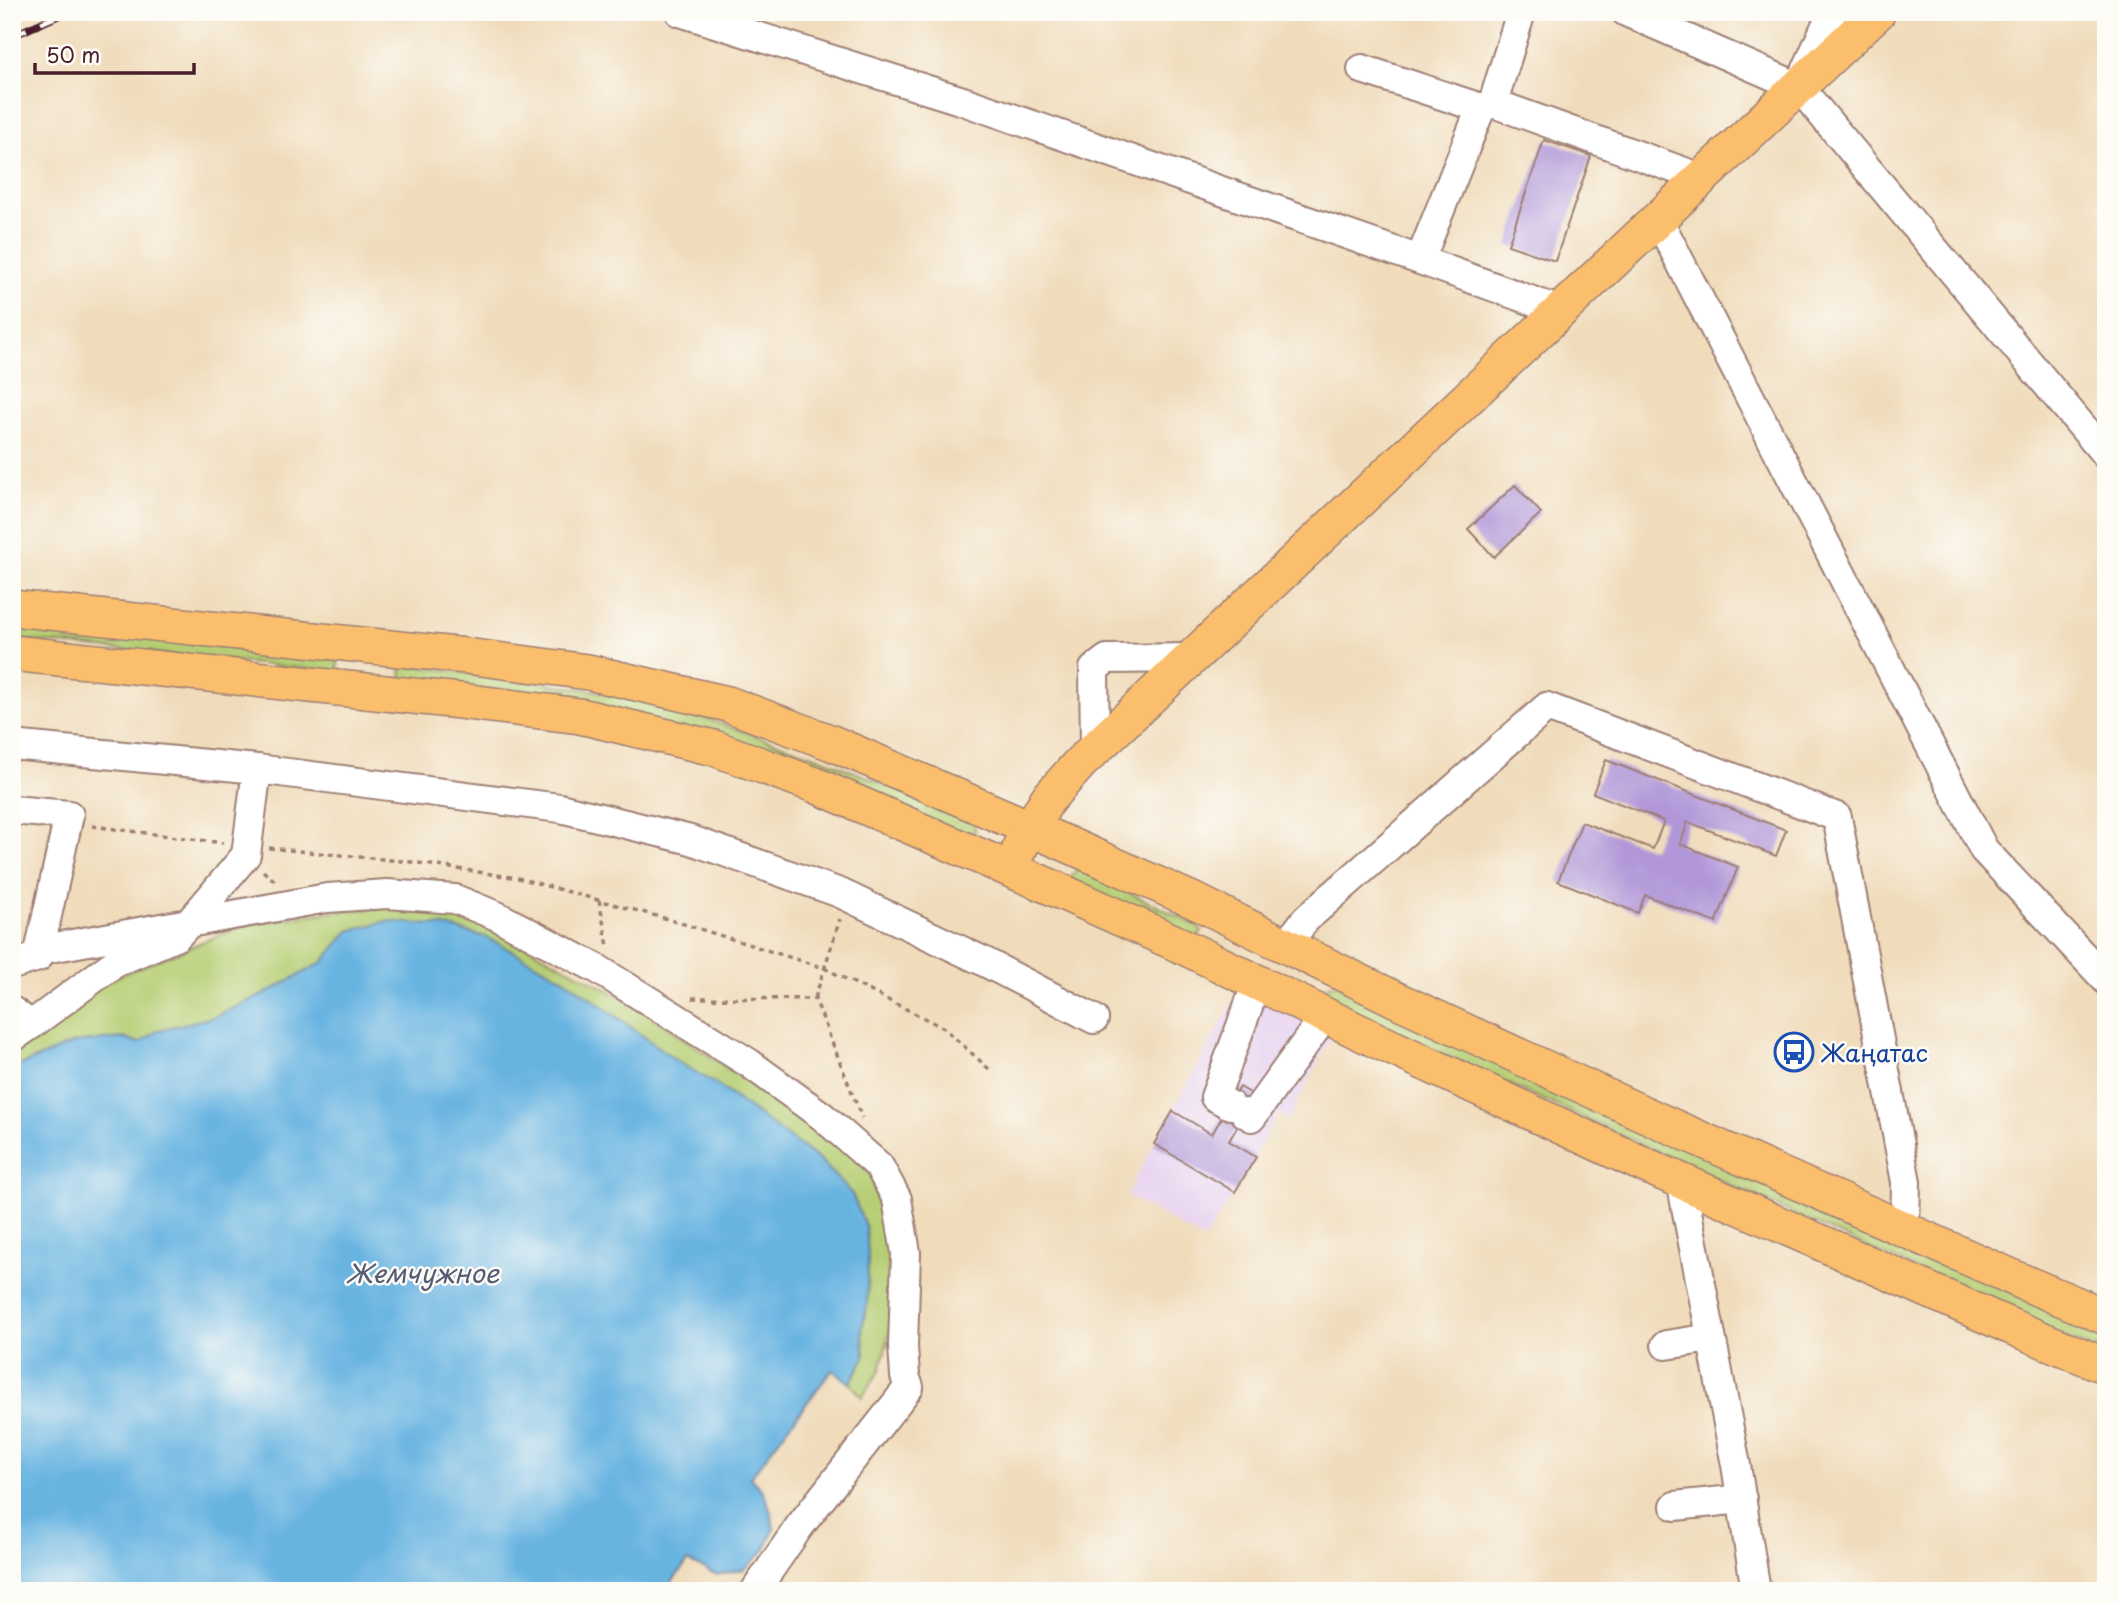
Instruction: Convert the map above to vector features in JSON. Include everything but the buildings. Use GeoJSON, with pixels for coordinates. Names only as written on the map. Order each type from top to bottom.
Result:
{"type":"FeatureCollection","features":[{"type":"Feature","properties":{"kind":"main road"},"geometry":{"type":"LineString","coordinates":[[1010,869],[1047,800],[1095,749],[1878,12]]}},
{"type":"Feature","properties":{"kind":"main road"},"geometry":{"type":"LineString","coordinates":[[12,608],[588,672],[728,704],[832,743],[1199,903],[1410,1006],[1655,1119],[2029,1286],[2106,1317]]}},
{"type":"Feature","properties":{"kind":"main road"},"geometry":{"type":"LineString","coordinates":[[12,653],[580,716],[714,748],[815,785],[1180,944],[1325,1016],[1681,1181],[2106,1366]]}},
{"type":"Feature","properties":{"kind":"main road"},"geometry":{"type":"LineString","coordinates":[[1261,984],[1286,945]]}},
{"type":"Feature","properties":{"kind":"street"},"geometry":{"type":"LineString","coordinates":[[680,12],[963,101],[1560,311]]}},
{"type":"Feature","properties":{"kind":"street"},"geometry":{"type":"LineString","coordinates":[[1420,260],[1487,105],[1521,12]]}},
{"type":"Feature","properties":{"kind":"street"},"geometry":{"type":"LineString","coordinates":[[1626,12],[1799,86],[2106,455]]}},
{"type":"Feature","properties":{"kind":"street"},"geometry":{"type":"LineString","coordinates":[[1799,86],[1832,12]]}},
{"type":"Feature","properties":{"kind":"street"},"geometry":{"type":"LineString","coordinates":[[1362,69],[1487,105],[1701,178]]}},
{"type":"Feature","properties":{"kind":"street"},"geometry":{"type":"LineString","coordinates":[[1658,219],[1984,850],[2106,980]]}},
{"type":"Feature","properties":{"kind":"street"},"geometry":{"type":"LineString","coordinates":[[367,691],[372,646]]}},
{"type":"Feature","properties":{"kind":"street"},"geometry":{"type":"LineString","coordinates":[[1095,749],[1094,669],[1107,659],[1192,658]]}},
{"type":"Feature","properties":{"kind":"street"},"geometry":{"type":"LineString","coordinates":[[1286,945],[1306,919],[1547,707],[1837,817],[1906,1182],[1905,1230]]}},
{"type":"Feature","properties":{"kind":"street"},"geometry":{"type":"LineString","coordinates":[[12,745],[257,769],[560,808],[691,840],[847,897],[983,961],[1094,1019]]}},
{"type":"Feature","properties":{"kind":"street"},"geometry":{"type":"LineString","coordinates":[[19,1025],[116,962],[177,936],[247,850],[257,769]]}},
{"type":"Feature","properties":{"kind":"street"},"geometry":{"type":"LineString","coordinates":[[12,810],[69,815],[38,957],[12,965]]}},
{"type":"Feature","properties":{"kind":"street"},"geometry":{"type":"LineString","coordinates":[[39,950],[327,898],[387,894],[455,899],[497,916],[614,980],[749,1063],[822,1116],[879,1166],[897,1199],[906,1253],[903,1346],[905,1376],[909,1387],[799,1527],[755,1591]]}},
{"type":"Feature","properties":{"kind":"street"},"geometry":{"type":"LineString","coordinates":[[1261,984],[1215,1097],[1252,1117],[1325,1016]]}},
{"type":"Feature","properties":{"kind":"street"},"geometry":{"type":"LineString","coordinates":[[1681,1181],[1742,1499],[1756,1591]]}},
{"type":"Feature","properties":{"kind":"street"},"geometry":{"type":"LineString","coordinates":[[1666,1345],[1711,1338]]}},
{"type":"Feature","properties":{"kind":"street"},"geometry":{"type":"LineString","coordinates":[[1675,1506],[1742,1499]]}},
{"type":"Feature","properties":{"kind":"path"},"geometry":{"type":"LineString","coordinates":[[67,823],[247,850],[411,862],[505,876],[599,900],[824,968],[944,1028],[989,1069]]}},
{"type":"Feature","properties":{"kind":"path"},"geometry":{"type":"LineString","coordinates":[[247,850],[298,904]]}},
{"type":"Feature","properties":{"kind":"path"},"geometry":{"type":"LineString","coordinates":[[847,897],[815,999],[864,1123]]}},
{"type":"Feature","properties":{"kind":"path"},"geometry":{"type":"LineString","coordinates":[[599,900],[614,980]]}},
{"type":"Feature","properties":{"kind":"path"},"geometry":{"type":"LineString","coordinates":[[643,997],[815,999]]}},
{"type":"Feature","properties":{"kind":"shaded area"},"geometry":{"type":"Polygon","coordinates":[[[1247,977],[1339,1022],[1289,1119],[1277,1115],[1235,1192],[1204,1240],[1127,1195],[1247,977]]]}},
{"type":"Feature","properties":{"kind":"green space"},"geometry":{"type":"Polygon","coordinates":[[[12,620],[338,660],[338,672],[12,639],[12,620]]]}},
{"type":"Feature","properties":{"kind":"green space"},"geometry":{"type":"Polygon","coordinates":[[[408,665],[584,689],[663,704],[818,757],[970,819],[974,823],[975,831],[970,837],[814,775],[402,679],[401,670],[408,665]]]}},
{"type":"Feature","properties":{"kind":"green space"},"geometry":{"type":"Polygon","coordinates":[[[1080,869],[1198,926],[1202,932],[1196,938],[1070,879],[1075,871],[1080,869]]]}},
{"type":"Feature","properties":{"kind":"green space"},"geometry":{"type":"Polygon","coordinates":[[[454,907],[627,1000],[855,1155],[872,1178],[891,1258],[890,1331],[880,1370],[862,1397],[850,1383],[865,1357],[862,1328],[867,1306],[868,1256],[866,1228],[852,1194],[822,1162],[716,1084],[680,1063],[563,978],[349,931],[323,962],[265,994],[214,1017],[159,1030],[140,1043],[124,1038],[74,1043],[12,1069],[12,1038],[113,978],[242,926],[323,913],[382,908],[454,907]]]}},
{"type":"Feature","properties":{"kind":"green space"},"geometry":{"type":"Polygon","coordinates":[[[1330,984],[1337,984],[2106,1336],[2106,1354],[1326,1001],[1321,995],[1322,989],[1330,984]]]}},
{"type":"Feature","properties":{"kind":"water","name":"Жемчужное"},"geometry":{"type":"Polygon","coordinates":[[[387,921],[444,926],[486,937],[563,978],[680,1063],[716,1084],[822,1162],[852,1194],[866,1228],[867,1306],[862,1328],[865,1357],[850,1383],[832,1370],[750,1478],[763,1491],[771,1512],[774,1529],[765,1550],[745,1569],[717,1575],[688,1561],[665,1591],[12,1591],[12,1069],[74,1043],[124,1038],[140,1043],[159,1030],[214,1017],[265,994],[323,962],[349,931],[387,921]]]}},
{"type":"Feature","properties":{"kind":"railway"},"geometry":{"type":"LineString","coordinates":[[12,36],[66,12]]}},
{"type":"Feature","properties":{"kind":"place","name":"Жаңатас"},"geometry":{"type":"Point","coordinates":[1794,1052]}}]}
